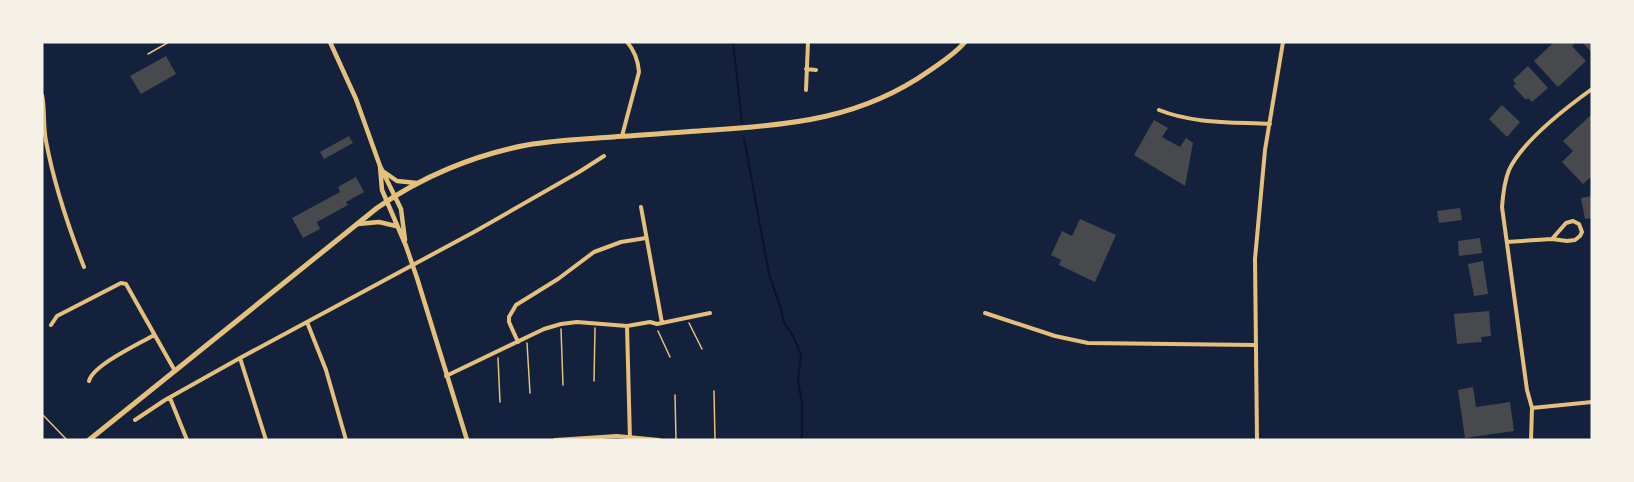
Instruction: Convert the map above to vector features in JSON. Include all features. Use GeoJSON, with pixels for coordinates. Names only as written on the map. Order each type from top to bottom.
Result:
{"type":"FeatureCollection","features":[{"type":"Feature","properties":{"kind":"main road"},"geometry":{"type":"LineString","coordinates":[[89,440],[387,201],[417,183],[455,166],[526,145],[793,123],[848,111],[896,91],[947,59],[965,42]]}},
{"type":"Feature","properties":{"kind":"street"},"geometry":{"type":"LineString","coordinates":[[330,42],[356,99],[381,168],[401,209],[406,246]]}},
{"type":"Feature","properties":{"kind":"street"},"geometry":{"type":"LineString","coordinates":[[622,136],[639,72],[639,62],[627,42]]}},
{"type":"Feature","properties":{"kind":"street"},"geometry":{"type":"LineString","coordinates":[[806,90],[808,42]]}},
{"type":"Feature","properties":{"kind":"street"},"geometry":{"type":"LineString","coordinates":[[1257,440],[1255,259],[1265,150],[1283,42]]}},
{"type":"Feature","properties":{"kind":"street"},"geometry":{"type":"LineString","coordinates":[[806,69],[816,70]]}},
{"type":"Feature","properties":{"kind":"street"},"geometry":{"type":"LineString","coordinates":[[1531,440],[1532,408],[1527,390],[1502,207],[1503,188],[1510,169],[1520,153],[1559,114],[1592,89]]}},
{"type":"Feature","properties":{"kind":"street"},"geometry":{"type":"LineString","coordinates":[[43,95],[44,138],[64,213],[84,267]]}},
{"type":"Feature","properties":{"kind":"street"},"geometry":{"type":"LineString","coordinates":[[1159,110],[1195,120],[1270,124]]}},
{"type":"Feature","properties":{"kind":"street"},"geometry":{"type":"LineString","coordinates":[[135,420],[240,358],[413,267],[604,156]]}},
{"type":"Feature","properties":{"kind":"street"},"geometry":{"type":"LineString","coordinates":[[381,168],[397,181],[417,183]]}},
{"type":"Feature","properties":{"kind":"street"},"geometry":{"type":"LineString","coordinates":[[381,168],[381,187],[406,246],[467,440]]}},
{"type":"Feature","properties":{"kind":"street"},"geometry":{"type":"LineString","coordinates":[[641,207],[660,324]]}},
{"type":"Feature","properties":{"kind":"street"},"geometry":{"type":"LineString","coordinates":[[1507,242],[1575,240],[1582,232],[1579,225],[1573,221],[1566,223],[1552,239]]}},
{"type":"Feature","properties":{"kind":"street"},"geometry":{"type":"LineString","coordinates":[[358,224],[378,222],[397,226]]}},
{"type":"Feature","properties":{"kind":"street"},"geometry":{"type":"LineString","coordinates":[[518,342],[509,322],[509,317],[516,305],[558,279],[594,252],[621,242],[646,238]]}},
{"type":"Feature","properties":{"kind":"street"},"geometry":{"type":"LineString","coordinates":[[51,325],[57,316],[121,283],[126,284],[175,371]]}},
{"type":"Feature","properties":{"kind":"street"},"geometry":{"type":"LineString","coordinates":[[446,376],[543,329],[561,324],[595,323],[627,326],[650,322],[660,324],[710,313]]}},
{"type":"Feature","properties":{"kind":"street"},"geometry":{"type":"LineString","coordinates":[[985,313],[1055,336],[1088,343],[1255,345]]}},
{"type":"Feature","properties":{"kind":"street"},"geometry":{"type":"LineString","coordinates":[[307,322],[326,370],[346,440]]}},
{"type":"Feature","properties":{"kind":"street"},"geometry":{"type":"LineString","coordinates":[[627,326],[630,438]]}},
{"type":"Feature","properties":{"kind":"street"},"geometry":{"type":"LineString","coordinates":[[89,381],[90,376],[102,366],[154,335]]}},
{"type":"Feature","properties":{"kind":"street"},"geometry":{"type":"LineString","coordinates":[[240,358],[267,440]]}},
{"type":"Feature","properties":{"kind":"street"},"geometry":{"type":"LineString","coordinates":[[170,398],[187,440]]}},
{"type":"Feature","properties":{"kind":"street"},"geometry":{"type":"LineString","coordinates":[[1532,408],[1592,402]]}},
{"type":"Feature","properties":{"kind":"street"},"geometry":{"type":"LineString","coordinates":[[555,440],[599,436],[659,440]]}},
{"type":"Feature","properties":{"kind":"lane"},"geometry":{"type":"LineString","coordinates":[[148,54],[169,42]]}},
{"type":"Feature","properties":{"kind":"path"},"geometry":{"type":"LineString","coordinates":[[687,318],[702,349]]}},
{"type":"Feature","properties":{"kind":"path"},"geometry":{"type":"LineString","coordinates":[[594,381],[595,323]]}},
{"type":"Feature","properties":{"kind":"path"},"geometry":{"type":"LineString","coordinates":[[561,324],[563,385]]}},
{"type":"Feature","properties":{"kind":"path"},"geometry":{"type":"LineString","coordinates":[[660,324],[659,334],[670,357]]}},
{"type":"Feature","properties":{"kind":"path"},"geometry":{"type":"LineString","coordinates":[[527,337],[530,393]]}},
{"type":"Feature","properties":{"kind":"path"},"geometry":{"type":"LineString","coordinates":[[498,351],[500,402]]}},
{"type":"Feature","properties":{"kind":"path"},"geometry":{"type":"LineString","coordinates":[[714,391],[715,440]]}},
{"type":"Feature","properties":{"kind":"path"},"geometry":{"type":"LineString","coordinates":[[675,395],[676,440]]}},
{"type":"Feature","properties":{"kind":"path"},"geometry":{"type":"LineString","coordinates":[[42,414],[67,440]]}},
{"type":"Feature","properties":{"kind":"building"},"geometry":{"type":"Polygon","coordinates":[[[1554,42],[1576,42],[1572,46],[1586,61],[1558,87],[1534,61],[1554,42]]]}},
{"type":"Feature","properties":{"kind":"building"},"geometry":{"type":"Polygon","coordinates":[[[1582,42],[1592,42],[1592,53],[1582,42]]]}},
{"type":"Feature","properties":{"kind":"building"},"geometry":{"type":"Polygon","coordinates":[[[166,56],[176,74],[141,94],[130,76],[166,56]]]}},
{"type":"Feature","properties":{"kind":"building"},"geometry":{"type":"Polygon","coordinates":[[[1528,66],[1548,88],[1532,102],[1528,98],[1526,100],[1513,86],[1516,84],[1513,80],[1528,66]]]}},
{"type":"Feature","properties":{"kind":"building"},"geometry":{"type":"Polygon","coordinates":[[[1502,105],[1520,122],[1507,137],[1489,119],[1502,105]]]}},
{"type":"Feature","properties":{"kind":"building"},"geometry":{"type":"Polygon","coordinates":[[[1592,114],[1592,176],[1583,184],[1562,162],[1573,151],[1563,141],[1592,114]]]}},
{"type":"Feature","properties":{"kind":"building"},"geometry":{"type":"Polygon","coordinates":[[[1154,120],[1168,128],[1162,137],[1180,147],[1186,138],[1193,143],[1185,186],[1134,155],[1154,120]]]}},
{"type":"Feature","properties":{"kind":"building"},"geometry":{"type":"Polygon","coordinates":[[[349,136],[353,143],[324,159],[320,152],[349,136]]]}},
{"type":"Feature","properties":{"kind":"building"},"geometry":{"type":"Polygon","coordinates":[[[356,177],[364,192],[346,202],[348,205],[317,222],[320,229],[303,238],[292,218],[340,192],[338,187],[356,177]]]}},
{"type":"Feature","properties":{"kind":"building"},"geometry":{"type":"Polygon","coordinates":[[[1592,196],[1592,218],[1585,219],[1581,198],[1592,196]]]}},
{"type":"Feature","properties":{"kind":"building"},"geometry":{"type":"Polygon","coordinates":[[[1460,208],[1462,220],[1439,223],[1437,211],[1460,208]]]}},
{"type":"Feature","properties":{"kind":"building"},"geometry":{"type":"Polygon","coordinates":[[[1080,219],[1116,235],[1095,282],[1059,265],[1061,260],[1051,255],[1062,231],[1072,236],[1080,219]]]}},
{"type":"Feature","properties":{"kind":"building"},"geometry":{"type":"Polygon","coordinates":[[[1480,238],[1482,253],[1459,256],[1458,241],[1480,238]]]}},
{"type":"Feature","properties":{"kind":"building"},"geometry":{"type":"Polygon","coordinates":[[[1483,261],[1488,294],[1474,296],[1468,264],[1483,261]]]}},
{"type":"Feature","properties":{"kind":"building"},"geometry":{"type":"Polygon","coordinates":[[[1489,311],[1491,336],[1481,337],[1482,342],[1457,344],[1454,314],[1489,311]]]}},
{"type":"Feature","properties":{"kind":"building"},"geometry":{"type":"Polygon","coordinates":[[[1473,387],[1476,407],[1510,402],[1514,431],[1465,438],[1458,390],[1473,387]]]}},
{"type":"Feature","properties":{"kind":"waterway"},"geometry":{"type":"LineString","coordinates":[[733,42],[742,123]]}},
{"type":"Feature","properties":{"kind":"waterway"},"geometry":{"type":"LineString","coordinates":[[744,138],[769,274],[784,323],[801,354],[798,380],[802,404],[800,440]]}}]}
